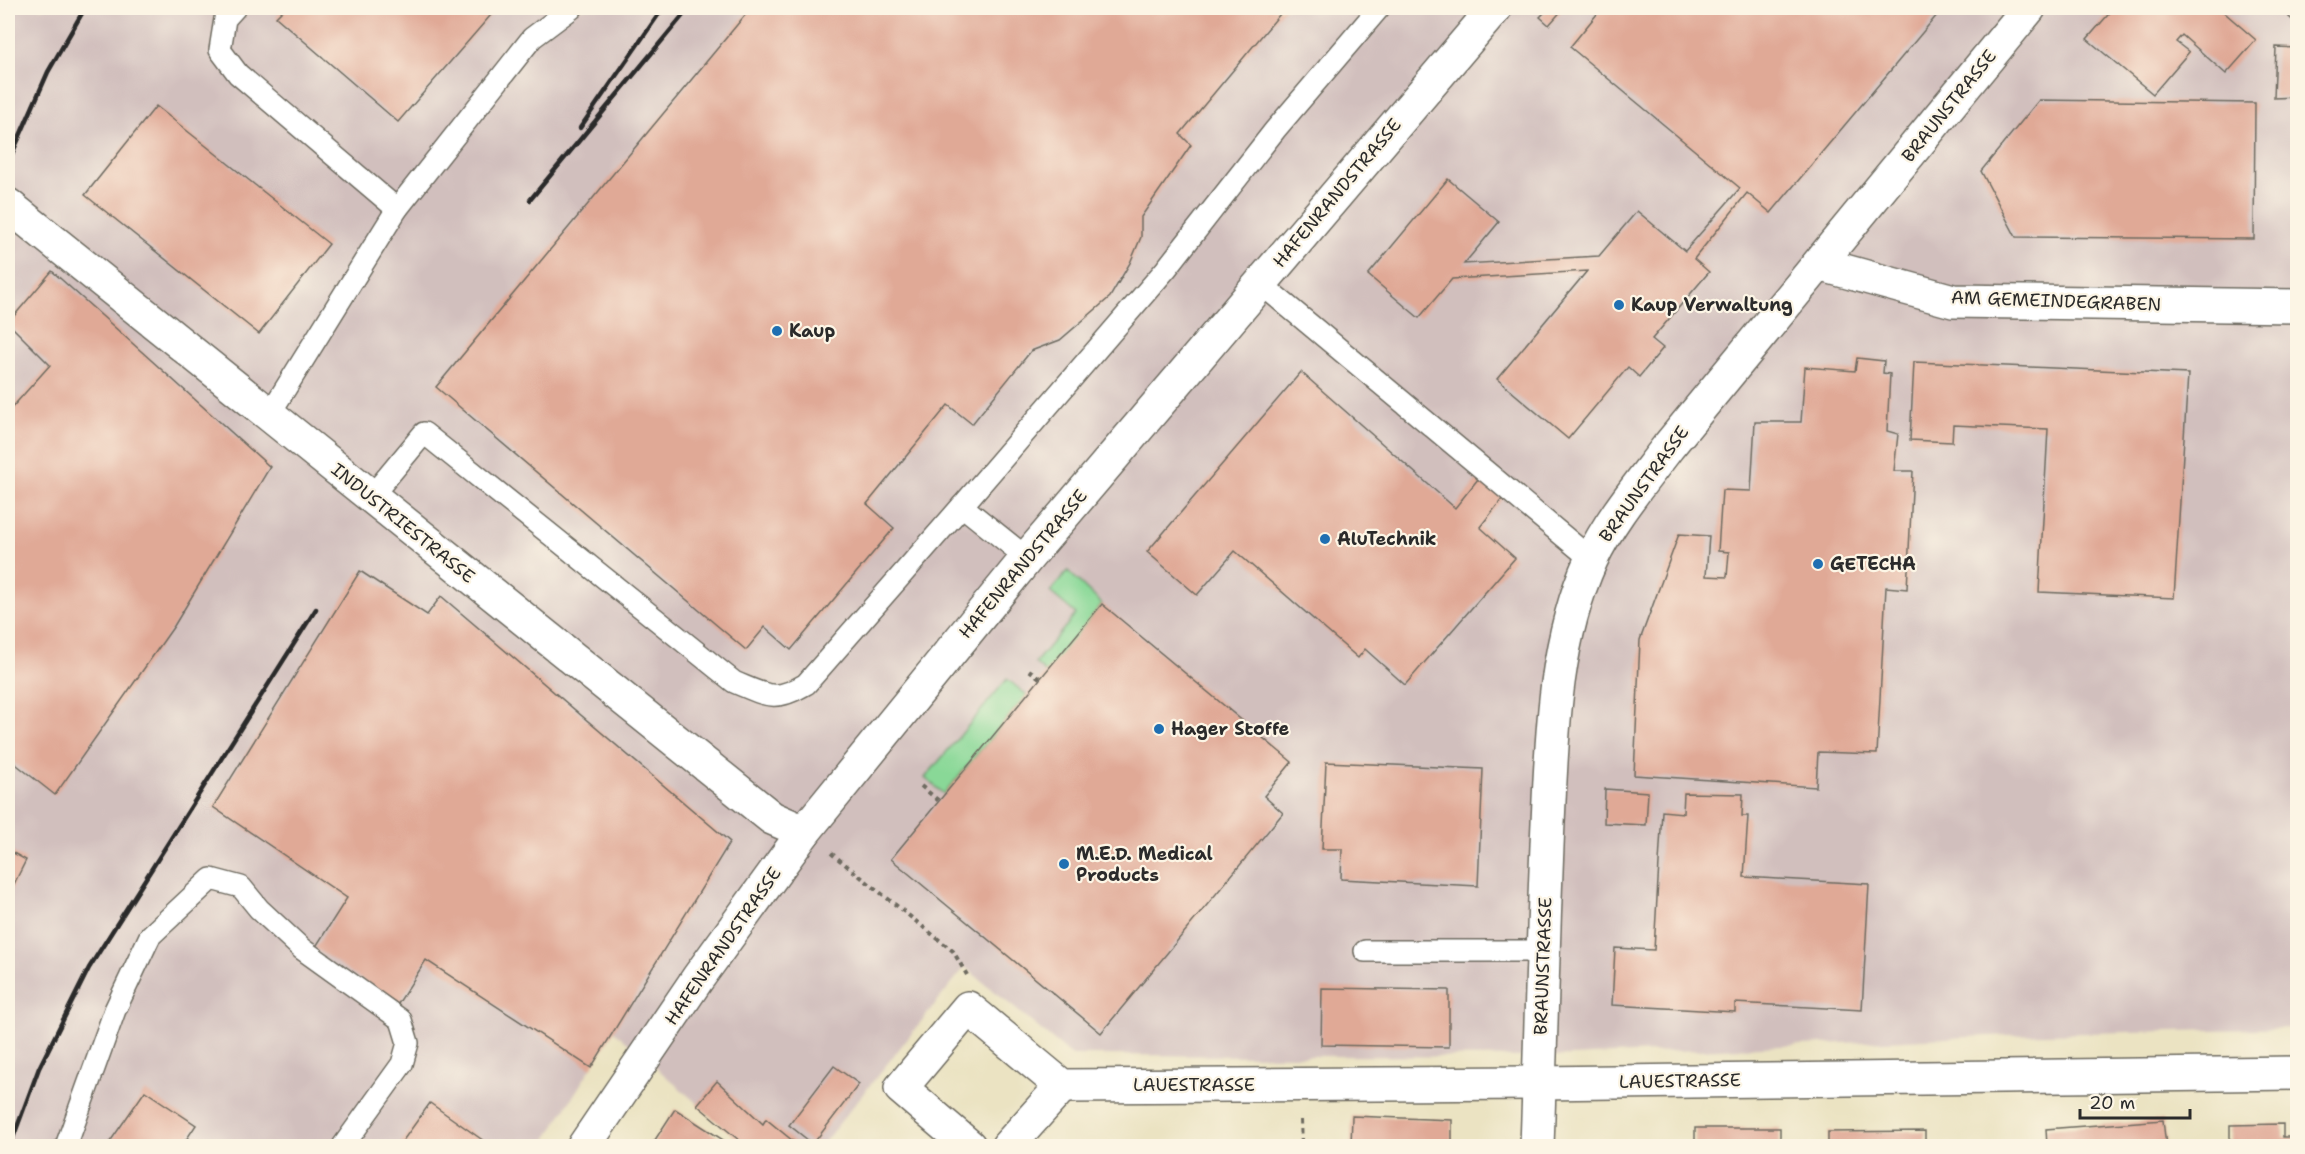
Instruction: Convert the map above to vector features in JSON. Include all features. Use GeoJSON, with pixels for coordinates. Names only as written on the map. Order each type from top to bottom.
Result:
{"type":"FeatureCollection","features":[{"type":"Feature","properties":{"kind":"street","name":"HAFENRANDSTRASSE"},"geometry":{"type":"LineString","coordinates":[[584,1146],[698,978],[804,832],[1028,558],[1495,8]]}},
{"type":"Feature","properties":{"kind":"street","name":"BRAUNSTRASSE"},"geometry":{"type":"LineString","coordinates":[[1537,1146],[1542,951],[1554,704],[1573,609],[1591,559],[1614,519],[1668,447],[2029,8]]}},
{"type":"Feature","properties":{"kind":"street","name":"INDUSTRIESTRASSE"},"geometry":{"type":"LineString","coordinates":[[8,205],[370,498],[772,818],[804,832]]}},
{"type":"Feature","properties":{"kind":"street","name":"AM GEMEINDEGRABEN"},"geometry":{"type":"LineString","coordinates":[[1819,264],[1953,301],[2298,306]]}},
{"type":"Feature","properties":{"kind":"street"},"geometry":{"type":"LineString","coordinates":[[969,1146],[901,1089],[968,1008],[1062,1086],[1008,1146]]}},
{"type":"Feature","properties":{"kind":"street","name":"LAUESTRASSE"},"geometry":{"type":"LineString","coordinates":[[1062,1086],[1539,1083],[2298,1073]]}},
{"type":"Feature","properties":{"kind":"lane"},"geometry":{"type":"LineString","coordinates":[[235,8],[225,20],[220,50],[238,74],[397,210]]}},
{"type":"Feature","properties":{"kind":"lane"},"geometry":{"type":"LineString","coordinates":[[269,415],[397,210],[532,38],[572,8]]}},
{"type":"Feature","properties":{"kind":"lane"},"geometry":{"type":"LineString","coordinates":[[370,498],[424,433],[734,682],[766,695],[786,696],[806,684],[962,506],[1166,269],[1275,130],[1379,8]]}},
{"type":"Feature","properties":{"kind":"lane"},"geometry":{"type":"LineString","coordinates":[[1260,283],[1591,559]]}},
{"type":"Feature","properties":{"kind":"lane"},"geometry":{"type":"LineString","coordinates":[[962,506],[1028,558]]}},
{"type":"Feature","properties":{"kind":"lane"},"geometry":{"type":"LineString","coordinates":[[66,1146],[115,1010],[150,936],[211,879],[241,887],[259,909],[302,949],[401,1020],[408,1042],[402,1064],[343,1146]]}},
{"type":"Feature","properties":{"kind":"lane"},"geometry":{"type":"LineString","coordinates":[[1365,951],[1542,951]]}},
{"type":"Feature","properties":{"kind":"path"},"geometry":{"type":"LineString","coordinates":[[1029,670],[1041,679]]}},
{"type":"Feature","properties":{"kind":"path"},"geometry":{"type":"LineString","coordinates":[[921,786],[939,801]]}},
{"type":"Feature","properties":{"kind":"path"},"geometry":{"type":"LineString","coordinates":[[804,832],[953,951],[969,979],[968,1008]]}},
{"type":"Feature","properties":{"kind":"shaded area"},"geometry":{"type":"Polygon","coordinates":[[[8,8],[2297,8],[2297,1028],[2009,1035],[1551,1057],[1071,1055],[965,967],[821,1146],[746,1146],[614,1031],[542,1146],[8,1146],[8,8]]]}},
{"type":"Feature","properties":{"kind":"green space"},"geometry":{"type":"Polygon","coordinates":[[[1068,571],[1102,604],[1046,673],[1035,663],[1076,614],[1050,592],[1068,571]]]}},
{"type":"Feature","properties":{"kind":"green space"},"geometry":{"type":"Polygon","coordinates":[[[1007,679],[1027,695],[944,794],[925,778],[1007,679]]]}},
{"type":"Feature","properties":{"kind":"building"},"geometry":{"type":"Polygon","coordinates":[[[285,8],[497,8],[398,122],[276,17],[285,8]]]}},
{"type":"Feature","properties":{"kind":"building","name":"Kaup"},"geometry":{"type":"Polygon","coordinates":[[[751,8],[1285,8],[1180,134],[1191,145],[1141,217],[1141,237],[1130,263],[1110,297],[1060,340],[1031,351],[972,424],[948,405],[867,504],[894,528],[791,650],[765,627],[746,650],[436,387],[751,8]]]}},
{"type":"Feature","properties":{"kind":"building"},"geometry":{"type":"Polygon","coordinates":[[[1549,8],[1564,8],[1549,25],[1540,17],[1549,8]]]}},
{"type":"Feature","properties":{"kind":"building"},"geometry":{"type":"Polygon","coordinates":[[[1602,8],[1943,8],[1771,213],[1747,193],[1694,259],[1709,272],[1652,339],[1663,348],[1639,377],[1628,367],[1568,439],[1497,379],[1587,271],[1452,279],[1419,318],[1368,275],[1448,179],[1499,222],[1464,264],[1599,256],[1637,211],[1685,251],[1740,188],[1570,47],[1602,8]]]}},
{"type":"Feature","properties":{"kind":"building"},"geometry":{"type":"Polygon","coordinates":[[[2114,8],[2219,8],[2256,40],[2226,74],[2182,35],[2176,42],[2189,52],[2153,94],[2087,39],[2114,8]]]}},
{"type":"Feature","properties":{"kind":"building"},"geometry":{"type":"Polygon","coordinates":[[[2279,8],[2298,8],[2298,25],[2279,8]]]}},
{"type":"Feature","properties":{"kind":"building"},"geometry":{"type":"Polygon","coordinates":[[[2276,47],[2298,48],[2298,97],[2274,98],[2276,47]]]}},
{"type":"Feature","properties":{"kind":"building"},"geometry":{"type":"Polygon","coordinates":[[[2039,100],[2255,103],[2254,239],[2016,237],[1981,171],[2039,100]]]}},
{"type":"Feature","properties":{"kind":"building"},"geometry":{"type":"Polygon","coordinates":[[[156,106],[329,244],[259,334],[85,195],[156,106]]]}},
{"type":"Feature","properties":{"kind":"building"},"geometry":{"type":"Polygon","coordinates":[[[52,271],[270,467],[174,626],[55,795],[8,758],[8,412],[50,365],[8,323],[52,271]]]}},
{"type":"Feature","properties":{"kind":"building","name":"GETECHA"},"geometry":{"type":"Polygon","coordinates":[[[1857,358],[1884,361],[1883,373],[1890,374],[1887,431],[1898,434],[1894,471],[1913,471],[1907,589],[1886,587],[1877,754],[1818,752],[1816,787],[1634,775],[1640,640],[1679,534],[1709,536],[1706,576],[1727,577],[1729,552],[1718,551],[1722,490],[1751,491],[1755,422],[1801,422],[1805,367],[1855,371],[1857,358]]]}},
{"type":"Feature","properties":{"kind":"building"},"geometry":{"type":"Polygon","coordinates":[[[1914,362],[2188,374],[2174,598],[2039,592],[2048,429],[1953,425],[1952,442],[1910,440],[1914,362]]]}},
{"type":"Feature","properties":{"kind":"building","name":"AluTechnik"},"geometry":{"type":"Polygon","coordinates":[[[1301,372],[1455,508],[1478,479],[1503,498],[1480,527],[1515,558],[1405,685],[1365,649],[1358,658],[1235,551],[1197,595],[1147,552],[1301,372]]]}},
{"type":"Feature","properties":{"kind":"building"},"geometry":{"type":"Polygon","coordinates":[[[360,571],[427,615],[441,596],[730,842],[591,1068],[426,960],[398,1004],[315,948],[347,898],[213,807],[360,571]]]}},
{"type":"Feature","properties":{"kind":"building","name":"M.E.D. Medical Products"},"geometry":{"type":"Polygon","coordinates":[[[1102,604],[1292,762],[1264,796],[1283,813],[1101,1033],[891,859],[1102,604]]]}},
{"type":"Feature","properties":{"kind":"building"},"geometry":{"type":"Polygon","coordinates":[[[1326,762],[1483,769],[1478,886],[1341,879],[1342,849],[1322,849],[1326,762]]]}},
{"type":"Feature","properties":{"kind":"building"},"geometry":{"type":"Polygon","coordinates":[[[1605,789],[1648,792],[1646,825],[1604,823],[1605,789]]]}},
{"type":"Feature","properties":{"kind":"building"},"geometry":{"type":"Polygon","coordinates":[[[1684,793],[1743,794],[1742,816],[1748,816],[1744,877],[1869,884],[1862,1010],[1735,1003],[1735,1012],[1612,1005],[1615,948],[1654,950],[1662,811],[1683,813],[1684,793]]]}},
{"type":"Feature","properties":{"kind":"building"},"geometry":{"type":"Polygon","coordinates":[[[8,850],[26,860],[8,896],[8,850]]]}},
{"type":"Feature","properties":{"kind":"building"},"geometry":{"type":"Polygon","coordinates":[[[1322,988],[1449,990],[1449,1047],[1321,1045],[1322,988]]]}},
{"type":"Feature","properties":{"kind":"building"},"geometry":{"type":"Polygon","coordinates":[[[834,1066],[859,1084],[813,1144],[789,1125],[834,1066]]]}},
{"type":"Feature","properties":{"kind":"building"},"geometry":{"type":"Polygon","coordinates":[[[717,1081],[763,1124],[766,1119],[799,1146],[746,1146],[697,1105],[717,1081]]]}},
{"type":"Feature","properties":{"kind":"building"},"geometry":{"type":"Polygon","coordinates":[[[145,1091],[196,1125],[182,1146],[107,1146],[145,1091]]]}},
{"type":"Feature","properties":{"kind":"building"},"geometry":{"type":"Polygon","coordinates":[[[430,1103],[491,1146],[399,1146],[430,1103]]]}},
{"type":"Feature","properties":{"kind":"building"},"geometry":{"type":"Polygon","coordinates":[[[675,1109],[731,1145],[651,1146],[675,1109]]]}},
{"type":"Feature","properties":{"kind":"building"},"geometry":{"type":"Polygon","coordinates":[[[1352,1116],[1452,1120],[1452,1146],[1351,1146],[1352,1116]]]}},
{"type":"Feature","properties":{"kind":"building"},"geometry":{"type":"Polygon","coordinates":[[[2163,1120],[2166,1146],[2047,1146],[2046,1129],[2163,1120]]]}},
{"type":"Feature","properties":{"kind":"building"},"geometry":{"type":"Polygon","coordinates":[[[2283,1124],[2283,1137],[2298,1137],[2298,1146],[2230,1146],[2230,1125],[2283,1124]]]}},
{"type":"Feature","properties":{"kind":"building"},"geometry":{"type":"Polygon","coordinates":[[[1695,1128],[1780,1128],[1780,1146],[1695,1146],[1695,1128]]]}},
{"type":"Feature","properties":{"kind":"building"},"geometry":{"type":"Polygon","coordinates":[[[1925,1131],[1925,1146],[1828,1146],[1828,1132],[1925,1131]]]}},
{"type":"Feature","properties":{"kind":"railway"},"geometry":{"type":"LineString","coordinates":[[8,163],[48,72],[85,8]]}},
{"type":"Feature","properties":{"kind":"railway"},"geometry":{"type":"LineString","coordinates":[[580,128],[663,8]]}},
{"type":"Feature","properties":{"kind":"railway"},"geometry":{"type":"LineString","coordinates":[[530,200],[689,8]]}},
{"type":"Feature","properties":{"kind":"railway"},"geometry":{"type":"LineString","coordinates":[[10,1146],[39,1068],[89,968],[316,609]]}},
{"type":"Feature","properties":{"kind":"place","name":"Kaup Verwaltung"},"geometry":{"type":"Point","coordinates":[1619,305]}},
{"type":"Feature","properties":{"kind":"place","name":"Kaup"},"geometry":{"type":"Point","coordinates":[777,331]}},
{"type":"Feature","properties":{"kind":"place","name":"AluTechnik"},"geometry":{"type":"Point","coordinates":[1325,539]}},
{"type":"Feature","properties":{"kind":"place","name":"GETECHA"},"geometry":{"type":"Point","coordinates":[1818,564]}},
{"type":"Feature","properties":{"kind":"place","name":"Hager Stoffe"},"geometry":{"type":"Point","coordinates":[1159,729]}},
{"type":"Feature","properties":{"kind":"place","name":"M.E.D. Medical Products"},"geometry":{"type":"Point","coordinates":[1064,864]}}]}
